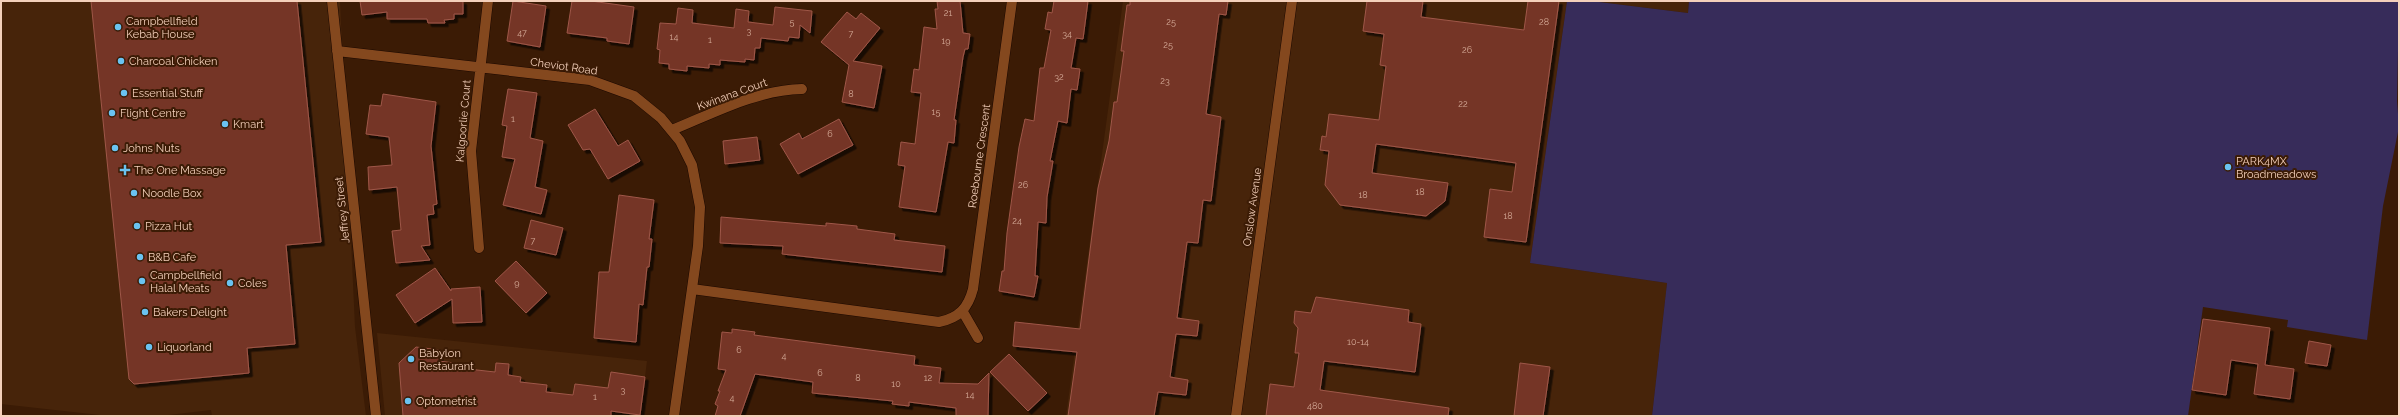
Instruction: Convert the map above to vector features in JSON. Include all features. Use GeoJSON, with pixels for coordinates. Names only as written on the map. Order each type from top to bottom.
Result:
{"type":"FeatureCollection","features":[{"type":"Feature","properties":{"kind":"street","name":"Jeffrey Street"},"geometry":{"type":"LineString","coordinates":[[332,1],[376,416]]}},
{"type":"Feature","properties":{"kind":"street"},"geometry":{"type":"LineString","coordinates":[[480,67],[488,1]]}},
{"type":"Feature","properties":{"kind":"street","name":"Roebourne Crescent"},"geometry":{"type":"LineString","coordinates":[[963,312],[973,289],[1012,1]]}},
{"type":"Feature","properties":{"kind":"street","name":"Onslow Avenue"},"geometry":{"type":"LineString","coordinates":[[1236,416],[1292,1]]}},
{"type":"Feature","properties":{"kind":"street","name":"Cheviot Road"},"geometry":{"type":"LineString","coordinates":[[337,51],[480,67],[603,84],[634,96],[661,118],[672,130],[692,166],[699,193],[700,222],[674,416]]}},
{"type":"Feature","properties":{"kind":"street","name":"Kalgoorlie Court"},"geometry":{"type":"LineString","coordinates":[[479,248],[471,151],[480,67]]}},
{"type":"Feature","properties":{"kind":"street","name":"Kwinana Court"},"geometry":{"type":"LineString","coordinates":[[672,130],[760,94],[785,89],[802,89]]}},
{"type":"Feature","properties":{"kind":"street"},"geometry":{"type":"LineString","coordinates":[[692,289],[939,322],[948,320],[963,312],[978,338]]}},
{"type":"Feature","properties":{"kind":"shaded area"},"geometry":{"type":"Polygon","coordinates":[[[1,1],[340,1],[355,327],[366,416],[212,416],[211,410],[160,416],[109,416],[1,404],[1,1]]]}},
{"type":"Feature","properties":{"kind":"shaded area"},"geometry":{"type":"Polygon","coordinates":[[[1123,1],[1567,1],[1530,263],[1667,283],[1652,416],[1066,416],[1123,1]]]}},
{"type":"Feature","properties":{"kind":"shaded area"},"geometry":{"type":"Polygon","coordinates":[[[1567,1],[1591,1],[1688,13],[1689,1],[2399,1],[2397,101],[2399,127],[2383,206],[2367,340],[2287,327],[2288,320],[2203,307],[2188,416],[1652,416],[1667,283],[1530,263],[1567,1]]]}},
{"type":"Feature","properties":{"kind":"shaded area"},"geometry":{"type":"Polygon","coordinates":[[[1591,1],[1689,1],[1688,13],[1591,1]]]}},
{"type":"Feature","properties":{"kind":"shaded area"},"geometry":{"type":"Polygon","coordinates":[[[377,333],[647,361],[640,416],[385,416],[377,333]]]}},
{"type":"Feature","properties":{"kind":"building"},"geometry":{"type":"Polygon","coordinates":[[[91,1],[297,1],[321,242],[286,245],[295,344],[247,348],[249,373],[134,384],[129,379],[91,1]]]}},
{"type":"Feature","properties":{"kind":"building"},"geometry":{"type":"Polygon","coordinates":[[[360,1],[463,1],[463,14],[454,14],[454,19],[444,20],[445,23],[428,23],[427,19],[387,19],[387,12],[362,15],[360,1]]]}},
{"type":"Feature","properties":{"kind":"building"},"geometry":{"type":"Polygon","coordinates":[[[513,1],[546,6],[540,47],[507,41],[513,1]]]}},
{"type":"Feature","properties":{"kind":"building"},"geometry":{"type":"Polygon","coordinates":[[[572,1],[591,1],[634,7],[629,44],[607,41],[607,38],[567,33],[572,1]]]}},
{"type":"Feature","properties":{"kind":"building"},"geometry":{"type":"Polygon","coordinates":[[[937,1],[960,1],[963,33],[970,34],[968,49],[965,49],[963,57],[954,120],[956,120],[954,143],[948,142],[936,212],[899,207],[905,166],[898,165],[901,142],[915,144],[921,93],[911,92],[914,69],[919,70],[924,27],[937,29],[935,9],[938,9],[937,1]]]}},
{"type":"Feature","properties":{"kind":"building"},"geometry":{"type":"Polygon","coordinates":[[[1054,1],[1088,1],[1083,39],[1076,38],[1071,68],[1080,69],[1077,90],[1071,89],[1067,123],[1058,121],[1050,161],[1053,161],[1047,197],[1046,223],[1038,222],[1035,276],[1038,276],[1034,297],[999,291],[1002,271],[1004,271],[1007,233],[1019,147],[1025,119],[1034,121],[1040,68],[1044,68],[1051,30],[1045,29],[1048,12],[1052,13],[1054,1]]]}},
{"type":"Feature","properties":{"kind":"building"},"geometry":{"type":"Polygon","coordinates":[[[1130,1],[1228,1],[1226,15],[1219,14],[1206,114],[1221,117],[1211,201],[1203,200],[1198,243],[1187,242],[1177,318],[1199,321],[1197,336],[1176,334],[1170,377],[1188,380],[1186,395],[1158,392],[1154,416],[1068,416],[1077,352],[1013,346],[1015,322],[1080,329],[1098,188],[1109,141],[1114,102],[1117,102],[1124,51],[1121,51],[1127,5],[1130,5],[1130,1]]]}},
{"type":"Feature","properties":{"kind":"building"},"geometry":{"type":"Polygon","coordinates":[[[1367,1],[1423,1],[1421,17],[1524,30],[1528,1],[1559,1],[1526,242],[1484,237],[1490,189],[1512,192],[1516,163],[1376,144],[1372,173],[1448,183],[1445,201],[1426,216],[1340,205],[1325,185],[1329,151],[1320,150],[1322,136],[1326,137],[1329,114],[1379,120],[1386,66],[1380,65],[1384,34],[1363,31],[1367,1]]]}},
{"type":"Feature","properties":{"kind":"building"},"geometry":{"type":"Polygon","coordinates":[[[775,7],[812,11],[810,33],[800,25],[799,38],[789,37],[788,41],[761,38],[760,48],[755,48],[754,60],[745,59],[745,62],[720,60],[720,65],[709,64],[709,68],[687,66],[687,71],[669,69],[669,64],[659,63],[660,50],[657,49],[660,23],[676,24],[678,8],[693,10],[692,23],[734,28],[736,9],[749,11],[748,22],[773,25],[775,7]]]}},
{"type":"Feature","properties":{"kind":"building"},"geometry":{"type":"Polygon","coordinates":[[[847,12],[856,19],[861,13],[880,28],[853,61],[882,66],[874,108],[842,102],[849,65],[821,42],[847,12]]]}},
{"type":"Feature","properties":{"kind":"building"},"geometry":{"type":"Polygon","coordinates":[[[508,89],[537,93],[530,138],[543,141],[535,187],[547,190],[541,214],[503,205],[515,159],[502,157],[507,126],[502,125],[508,89]]]}},
{"type":"Feature","properties":{"kind":"building"},"geometry":{"type":"Polygon","coordinates":[[[383,94],[436,102],[431,146],[437,204],[433,205],[434,214],[427,215],[430,245],[421,246],[430,260],[396,263],[392,231],[401,230],[397,187],[369,190],[368,167],[392,165],[389,137],[366,134],[370,105],[381,106],[383,94]]]}},
{"type":"Feature","properties":{"kind":"building"},"geometry":{"type":"Polygon","coordinates":[[[595,109],[618,146],[628,140],[640,161],[608,179],[590,149],[583,150],[568,125],[595,109]]]}},
{"type":"Feature","properties":{"kind":"building"},"geometry":{"type":"Polygon","coordinates":[[[839,119],[853,145],[798,174],[780,144],[799,133],[802,139],[839,119]]]}},
{"type":"Feature","properties":{"kind":"building"},"geometry":{"type":"Polygon","coordinates":[[[757,137],[760,160],[725,164],[723,141],[757,137]]]}},
{"type":"Feature","properties":{"kind":"building"},"geometry":{"type":"Polygon","coordinates":[[[619,195],[654,200],[649,239],[652,239],[649,267],[647,267],[643,305],[639,304],[636,342],[594,338],[599,272],[609,272],[619,195]]]}},
{"type":"Feature","properties":{"kind":"building"},"geometry":{"type":"Polygon","coordinates":[[[721,217],[826,226],[826,223],[857,226],[857,229],[895,234],[894,240],[945,246],[942,272],[782,254],[783,246],[720,243],[721,217]]]}},
{"type":"Feature","properties":{"kind":"building"},"geometry":{"type":"Polygon","coordinates":[[[531,220],[563,228],[556,255],[524,248],[531,220]]]}},
{"type":"Feature","properties":{"kind":"building"},"geometry":{"type":"Polygon","coordinates":[[[516,261],[547,293],[526,313],[495,281],[516,261]]]}},
{"type":"Feature","properties":{"kind":"building"},"geometry":{"type":"Polygon","coordinates":[[[435,268],[451,291],[451,289],[480,287],[482,322],[453,323],[452,299],[415,323],[396,295],[435,268]]]}},
{"type":"Feature","properties":{"kind":"building"},"geometry":{"type":"Polygon","coordinates":[[[1316,297],[1409,310],[1408,322],[1421,324],[1415,372],[1324,361],[1320,390],[1449,408],[1448,416],[1266,416],[1270,384],[1294,387],[1299,353],[1295,353],[1298,328],[1294,323],[1295,311],[1311,313],[1316,297]]]}},
{"type":"Feature","properties":{"kind":"building"},"geometry":{"type":"Polygon","coordinates":[[[2203,319],[2270,328],[2265,365],[2294,369],[2290,399],[2254,394],[2258,364],[2231,360],[2226,395],[2192,390],[2203,319]]]}},
{"type":"Feature","properties":{"kind":"building"},"geometry":{"type":"Polygon","coordinates":[[[732,329],[755,332],[754,335],[915,356],[914,365],[941,368],[939,383],[978,384],[989,373],[988,416],[956,416],[956,408],[909,402],[909,406],[892,404],[893,401],[812,393],[813,382],[755,374],[740,416],[715,416],[718,406],[715,404],[720,391],[718,391],[726,370],[718,369],[722,332],[732,333],[732,329]]]}},
{"type":"Feature","properties":{"kind":"building"},"geometry":{"type":"Polygon","coordinates":[[[2309,341],[2331,345],[2327,366],[2305,363],[2309,341]]]}},
{"type":"Feature","properties":{"kind":"building"},"geometry":{"type":"Polygon","coordinates":[[[416,347],[440,350],[439,361],[469,365],[468,369],[495,372],[496,363],[509,364],[508,375],[521,377],[520,382],[547,385],[546,392],[573,395],[575,384],[608,388],[611,372],[645,377],[640,415],[611,411],[611,416],[403,416],[399,363],[416,347]]]}},
{"type":"Feature","properties":{"kind":"building"},"geometry":{"type":"Polygon","coordinates":[[[1009,354],[1047,393],[1028,411],[990,372],[1009,354]]]}},
{"type":"Feature","properties":{"kind":"building"},"geometry":{"type":"Polygon","coordinates":[[[1520,363],[1550,367],[1543,416],[1514,416],[1520,363]]]}},
{"type":"Feature","properties":{"kind":"place","name":"Campbellfield Kebab House"},"geometry":{"type":"Point","coordinates":[118,27]}},
{"type":"Feature","properties":{"kind":"place","name":"Charcoal Chicken"},"geometry":{"type":"Point","coordinates":[121,61]}},
{"type":"Feature","properties":{"kind":"place","name":"Essential Stuff"},"geometry":{"type":"Point","coordinates":[124,93]}},
{"type":"Feature","properties":{"kind":"place","name":"Flight Centre"},"geometry":{"type":"Point","coordinates":[112,113]}},
{"type":"Feature","properties":{"kind":"place","name":"Kmart"},"geometry":{"type":"Point","coordinates":[225,124]}},
{"type":"Feature","properties":{"kind":"place","name":"Johns Nuts"},"geometry":{"type":"Point","coordinates":[115,148]}},
{"type":"Feature","properties":{"kind":"place","name":"PARK4MX Broadmeadows"},"geometry":{"type":"Point","coordinates":[2228,167]}},
{"type":"Feature","properties":{"kind":"place","name":"The One Massage"},"geometry":{"type":"Point","coordinates":[125,170]}},
{"type":"Feature","properties":{"kind":"place","name":"Noodle Box"},"geometry":{"type":"Point","coordinates":[134,193]}},
{"type":"Feature","properties":{"kind":"place","name":"Pizza Hut"},"geometry":{"type":"Point","coordinates":[137,226]}},
{"type":"Feature","properties":{"kind":"place","name":"B&B Cafe"},"geometry":{"type":"Point","coordinates":[140,257]}},
{"type":"Feature","properties":{"kind":"place","name":"Campbellfield Halal Meats"},"geometry":{"type":"Point","coordinates":[142,281]}},
{"type":"Feature","properties":{"kind":"place","name":"Coles"},"geometry":{"type":"Point","coordinates":[230,283]}},
{"type":"Feature","properties":{"kind":"place","name":"Bakers Delight"},"geometry":{"type":"Point","coordinates":[145,312]}},
{"type":"Feature","properties":{"kind":"place","name":"Liquorland"},"geometry":{"type":"Point","coordinates":[149,347]}},
{"type":"Feature","properties":{"kind":"place","name":"Babylon Restaurant"},"geometry":{"type":"Point","coordinates":[411,359]}},
{"type":"Feature","properties":{"kind":"place","name":"Optometrist"},"geometry":{"type":"Point","coordinates":[408,401]}}]}
